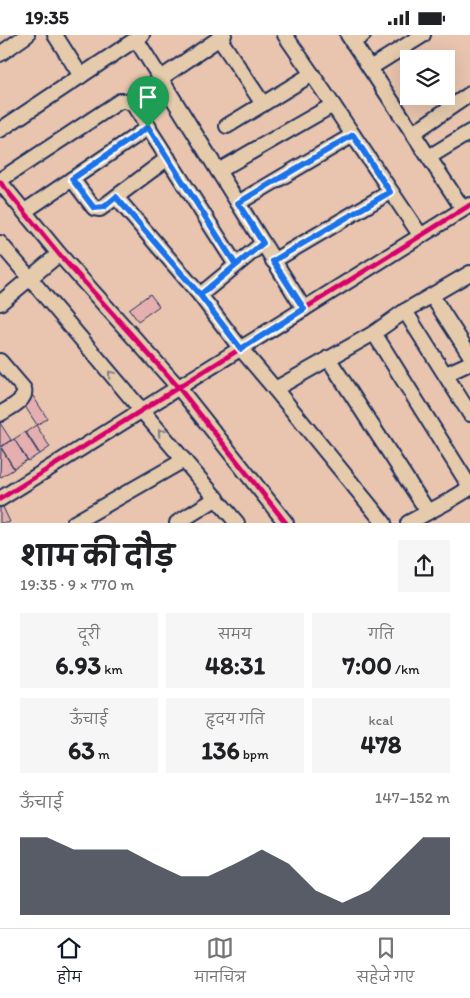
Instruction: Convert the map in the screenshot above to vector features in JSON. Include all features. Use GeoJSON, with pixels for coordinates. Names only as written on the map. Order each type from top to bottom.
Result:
{"type":"FeatureCollection","features":[{"type":"Feature","properties":{"kind":"street"},"geometry":{"type":"LineString","coordinates":[[0,54],[27,35]]}},
{"type":"Feature","properties":{"kind":"street"},"geometry":{"type":"LineString","coordinates":[[55,35],[81,76]]}},
{"type":"Feature","properties":{"kind":"street"},"geometry":{"type":"LineString","coordinates":[[285,35],[421,236]]}},
{"type":"Feature","properties":{"kind":"street"},"geometry":{"type":"LineString","coordinates":[[370,68],[422,35]]}},
{"type":"Feature","properties":{"kind":"street"},"geometry":{"type":"LineString","coordinates":[[0,130],[139,37],[161,78],[304,309]]}},
{"type":"Feature","properties":{"kind":"street"},"geometry":{"type":"LineString","coordinates":[[161,78],[222,37],[263,104]]}},
{"type":"Feature","properties":{"kind":"street"},"geometry":{"type":"LineString","coordinates":[[0,499],[467,207],[413,133],[370,68],[354,37]]}},
{"type":"Feature","properties":{"kind":"street"},"geometry":{"type":"LineString","coordinates":[[226,125],[312,75]]}},
{"type":"Feature","properties":{"kind":"street"},"geometry":{"type":"LineString","coordinates":[[413,133],[470,94]]}},
{"type":"Feature","properties":{"kind":"street"},"geometry":{"type":"LineString","coordinates":[[236,265],[133,104],[126,101],[120,101],[0,181],[59,254],[179,388],[286,523]]}},
{"type":"Feature","properties":{"kind":"street"},"geometry":{"type":"LineString","coordinates":[[218,171],[333,105]]}},
{"type":"Feature","properties":{"kind":"street"},"geometry":{"type":"LineString","coordinates":[[25,211],[148,127]]}},
{"type":"Feature","properties":{"kind":"street"},"geometry":{"type":"LineString","coordinates":[[429,157],[470,132]]}},
{"type":"Feature","properties":{"kind":"street"},"geometry":{"type":"LineString","coordinates":[[238,203],[353,135]]}},
{"type":"Feature","properties":{"kind":"street"},"geometry":{"type":"LineString","coordinates":[[72,179],[94,208],[104,207],[168,158]]}},
{"type":"Feature","properties":{"kind":"street"},"geometry":{"type":"LineString","coordinates":[[273,261],[390,192]]}},
{"type":"Feature","properties":{"kind":"street"},"geometry":{"type":"LineString","coordinates":[[116,197],[200,295],[241,349],[384,523]]}},
{"type":"Feature","properties":{"kind":"street"},"geometry":{"type":"LineString","coordinates":[[0,243],[238,523]]}},
{"type":"Feature","properties":{"kind":"street"},"geometry":{"type":"LineString","coordinates":[[200,295],[263,243]]}},
{"type":"Feature","properties":{"kind":"street"},"geometry":{"type":"LineString","coordinates":[[0,303],[59,254]]}},
{"type":"Feature","properties":{"kind":"street"},"geometry":{"type":"LineString","coordinates":[[275,389],[374,333],[406,311],[470,273]]}},
{"type":"Feature","properties":{"kind":"street"},"geometry":{"type":"LineString","coordinates":[[432,296],[470,355]]}},
{"type":"Feature","properties":{"kind":"street"},"geometry":{"type":"LineString","coordinates":[[406,311],[470,414]]}},
{"type":"Feature","properties":{"kind":"street"},"geometry":{"type":"LineString","coordinates":[[374,333],[470,487],[408,523]]}},
{"type":"Feature","properties":{"kind":"street"},"geometry":{"type":"LineString","coordinates":[[328,359],[428,512]]}},
{"type":"Feature","properties":{"kind":"street"},"geometry":{"type":"LineString","coordinates":[[0,361],[27,395],[0,414]]}},
{"type":"Feature","properties":{"kind":"street"},"geometry":{"type":"LineString","coordinates":[[446,374],[470,363]]}},
{"type":"Feature","properties":{"kind":"street"},"geometry":{"type":"LineString","coordinates":[[74,523],[184,460]]}},
{"type":"Feature","properties":{"kind":"street"},"geometry":{"type":"LineString","coordinates":[[185,521],[217,499]]}},
{"type":"Feature","properties":{"kind":"building"},"geometry":{"type":"Polygon","coordinates":[[[150,294],[159,306],[138,321],[129,309],[150,294]]]}},
{"type":"Feature","properties":{"kind":"building"},"geometry":{"type":"Polygon","coordinates":[[[33,396],[47,418],[37,425],[23,403],[33,396]]]}},
{"type":"Feature","properties":{"kind":"building"},"geometry":{"type":"Polygon","coordinates":[[[0,423],[11,440],[0,447],[0,423]]]}},
{"type":"Feature","properties":{"kind":"building"},"geometry":{"type":"Polygon","coordinates":[[[36,425],[50,447],[40,454],[26,432],[36,425]]]}},
{"type":"Feature","properties":{"kind":"building"},"geometry":{"type":"Polygon","coordinates":[[[25,432],[39,454],[28,461],[14,439],[25,432]]]}},
{"type":"Feature","properties":{"kind":"building"},"geometry":{"type":"Polygon","coordinates":[[[14,439],[27,460],[14,468],[1,447],[14,439]]]}},
{"type":"Feature","properties":{"kind":"building"},"geometry":{"type":"Polygon","coordinates":[[[1,448],[14,469],[1,477],[0,476],[1,448]]]}},
{"type":"Feature","properties":{"kind":"building"},"geometry":{"type":"Polygon","coordinates":[[[2,505],[10,522],[8,523],[0,523],[0,506],[2,505]]]}},
{"type":"Feature","properties":{"kind":"cycle path"},"geometry":{"type":"LineString","coordinates":[[0,182],[59,254],[179,388],[286,523]]}},
{"type":"Feature","properties":{"kind":"cycle path"},"geometry":{"type":"LineString","coordinates":[[0,499],[470,205]]}},
{"type":"Feature","properties":{"kind":"route"},"geometry":{"type":"LineString","coordinates":[[148,127],[72,179],[94,208],[100,209],[104,207],[116,197],[200,295],[263,243],[238,203],[353,135],[390,192],[273,261],[304,309],[241,349],[200,295],[236,265],[148,127]]}}]}
